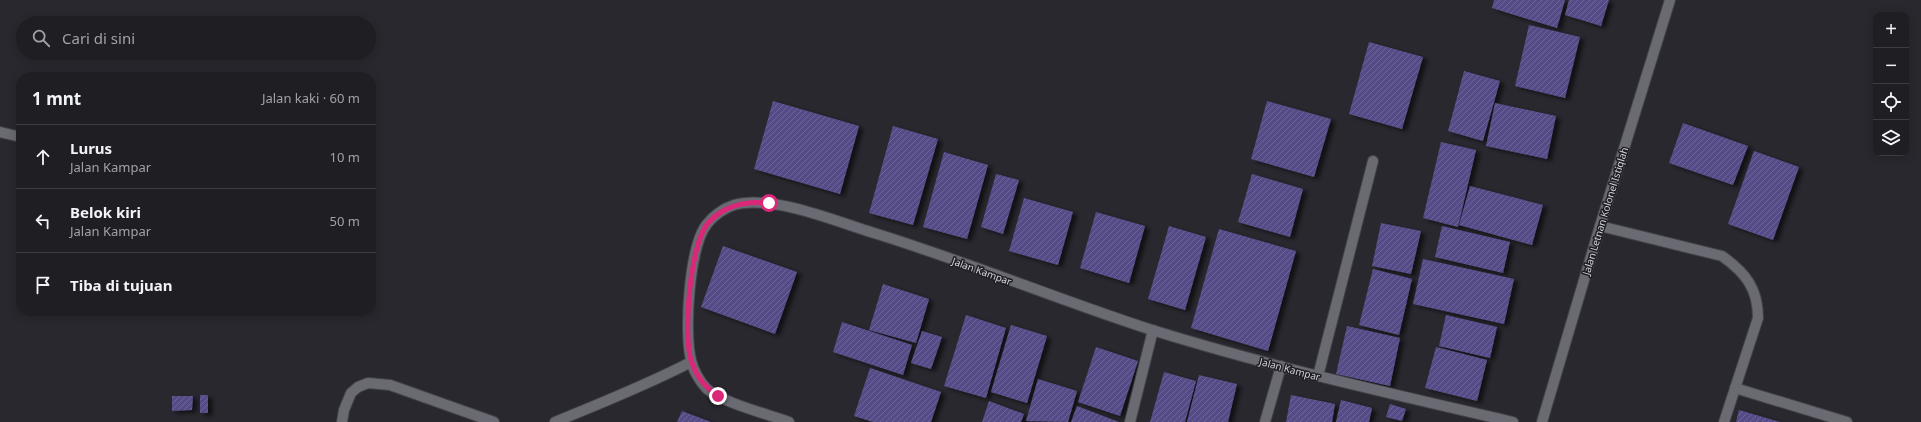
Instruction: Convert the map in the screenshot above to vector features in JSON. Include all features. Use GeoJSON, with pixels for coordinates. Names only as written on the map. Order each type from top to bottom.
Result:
{"type":"FeatureCollection","features":[{"type":"Feature","properties":{"kind":"street","name":"Jalan Letnan Kolonel Istiqlah"},"geometry":{"type":"LineString","coordinates":[[1542,422],[1600,226],[1670,0]]}},
{"type":"Feature","properties":{"kind":"street"},"geometry":{"type":"LineString","coordinates":[[0,132],[16,136]]}},
{"type":"Feature","properties":{"kind":"street"},"geometry":{"type":"LineString","coordinates":[[1318,376],[1373,161]]}},
{"type":"Feature","properties":{"kind":"street","name":"Jalan Kampar"},"geometry":{"type":"LineString","coordinates":[[789,422],[718,396],[706,388],[691,362],[687,332],[695,252],[700,236],[707,224],[719,213],[732,206],[753,202],[799,210],[911,245],[1045,294],[1153,330],[1318,376],[1513,422]]}},
{"type":"Feature","properties":{"kind":"street"},"geometry":{"type":"LineString","coordinates":[[1600,226],[1722,256],[1737,266],[1747,277],[1758,306],[1758,318],[1724,422]]}},
{"type":"Feature","properties":{"kind":"street"},"geometry":{"type":"LineString","coordinates":[[1130,422],[1153,330]]}},
{"type":"Feature","properties":{"kind":"street"},"geometry":{"type":"LineString","coordinates":[[555,422],[656,380],[691,362]]}},
{"type":"Feature","properties":{"kind":"street"},"geometry":{"type":"LineString","coordinates":[[1265,422],[1281,366]]}},
{"type":"Feature","properties":{"kind":"street"},"geometry":{"type":"LineString","coordinates":[[342,422],[344,410],[350,393],[358,387],[368,383],[390,385],[494,422]]}},
{"type":"Feature","properties":{"kind":"street"},"geometry":{"type":"LineString","coordinates":[[1736,388],[1847,422]]}},
{"type":"Feature","properties":{"kind":"building"},"geometry":{"type":"Polygon","coordinates":[[[1494,0],[1565,0],[1557,28],[1492,8],[1494,0]]]}},
{"type":"Feature","properties":{"kind":"building"},"geometry":{"type":"Polygon","coordinates":[[[1569,0],[1609,0],[1601,26],[1565,15],[1569,0]]]}},
{"type":"Feature","properties":{"kind":"building"},"geometry":{"type":"Polygon","coordinates":[[[1529,25],[1580,37],[1565,98],[1515,86],[1529,25]]]}},
{"type":"Feature","properties":{"kind":"building"},"geometry":{"type":"Polygon","coordinates":[[[1369,42],[1423,57],[1402,129],[1349,114],[1369,42]]]}},
{"type":"Feature","properties":{"kind":"building"},"geometry":{"type":"Polygon","coordinates":[[[1464,71],[1500,81],[1483,141],[1448,131],[1464,71]]]}},
{"type":"Feature","properties":{"kind":"building"},"geometry":{"type":"Polygon","coordinates":[[[773,101],[859,126],[840,194],[754,169],[773,101]]]}},
{"type":"Feature","properties":{"kind":"building"},"geometry":{"type":"Polygon","coordinates":[[[1267,101],[1331,119],[1314,177],[1251,159],[1267,101]]]}},
{"type":"Feature","properties":{"kind":"building"},"geometry":{"type":"Polygon","coordinates":[[[1495,103],[1556,116],[1547,159],[1486,146],[1495,103]]]}},
{"type":"Feature","properties":{"kind":"building"},"geometry":{"type":"Polygon","coordinates":[[[1683,123],[1748,146],[1733,185],[1669,163],[1683,123]]]}},
{"type":"Feature","properties":{"kind":"building"},"geometry":{"type":"Polygon","coordinates":[[[893,126],[938,139],[913,225],[869,213],[893,126]]]}},
{"type":"Feature","properties":{"kind":"building"},"geometry":{"type":"Polygon","coordinates":[[[1441,142],[1476,150],[1458,227],[1423,218],[1441,142]]]}},
{"type":"Feature","properties":{"kind":"building"},"geometry":{"type":"Polygon","coordinates":[[[1754,151],[1799,167],[1773,240],[1728,224],[1754,151]]]}},
{"type":"Feature","properties":{"kind":"building"},"geometry":{"type":"Polygon","coordinates":[[[944,152],[988,165],[967,239],[923,227],[944,152]]]}},
{"type":"Feature","properties":{"kind":"building"},"geometry":{"type":"Polygon","coordinates":[[[996,174],[1019,180],[1003,234],[981,227],[996,174]]]}},
{"type":"Feature","properties":{"kind":"building"},"geometry":{"type":"Polygon","coordinates":[[[1252,174],[1303,189],[1290,237],[1238,222],[1252,174]]]}},
{"type":"Feature","properties":{"kind":"building"},"geometry":{"type":"Polygon","coordinates":[[[1470,186],[1543,205],[1532,245],[1459,225],[1470,186]]]}},
{"type":"Feature","properties":{"kind":"building"},"geometry":{"type":"Polygon","coordinates":[[[1024,198],[1073,212],[1058,265],[1009,251],[1024,198]]]}},
{"type":"Feature","properties":{"kind":"building"},"geometry":{"type":"Polygon","coordinates":[[[1096,212],[1145,226],[1129,283],[1080,268],[1096,212]]]}},
{"type":"Feature","properties":{"kind":"building"},"geometry":{"type":"Polygon","coordinates":[[[1381,223],[1421,231],[1411,274],[1372,266],[1381,223]]]}},
{"type":"Feature","properties":{"kind":"building"},"geometry":{"type":"Polygon","coordinates":[[[1169,226],[1206,237],[1185,310],[1148,299],[1169,226]]]}},
{"type":"Feature","properties":{"kind":"building"},"geometry":{"type":"Polygon","coordinates":[[[1442,226],[1510,242],[1503,273],[1435,257],[1442,226]]]}},
{"type":"Feature","properties":{"kind":"building"},"geometry":{"type":"Polygon","coordinates":[[[1219,229],[1296,251],[1268,351],[1191,328],[1219,229]]]}},
{"type":"Feature","properties":{"kind":"building"},"geometry":{"type":"Polygon","coordinates":[[[723,246],[797,272],[775,334],[701,307],[723,246]]]}},
{"type":"Feature","properties":{"kind":"building"},"geometry":{"type":"Polygon","coordinates":[[[1423,259],[1514,279],[1504,324],[1413,304],[1423,259]]]}},
{"type":"Feature","properties":{"kind":"building"},"geometry":{"type":"Polygon","coordinates":[[[1373,269],[1412,279],[1399,335],[1359,325],[1373,269]]]}},
{"type":"Feature","properties":{"kind":"building"},"geometry":{"type":"Polygon","coordinates":[[[883,284],[929,299],[916,343],[869,330],[883,284]]]}},
{"type":"Feature","properties":{"kind":"building"},"geometry":{"type":"Polygon","coordinates":[[[966,315],[1006,328],[986,398],[944,386],[966,315]]]}},
{"type":"Feature","properties":{"kind":"building"},"geometry":{"type":"Polygon","coordinates":[[[1446,315],[1497,327],[1490,358],[1439,346],[1446,315]]]}},
{"type":"Feature","properties":{"kind":"building"},"geometry":{"type":"Polygon","coordinates":[[[842,322],[912,345],[903,375],[833,352],[842,322]]]}},
{"type":"Feature","properties":{"kind":"building"},"geometry":{"type":"Polygon","coordinates":[[[1011,325],[1047,336],[1027,403],[991,392],[1011,325]]]}},
{"type":"Feature","properties":{"kind":"building"},"geometry":{"type":"Polygon","coordinates":[[[1347,326],[1400,338],[1390,386],[1336,374],[1347,326]]]}},
{"type":"Feature","properties":{"kind":"building"},"geometry":{"type":"Polygon","coordinates":[[[922,331],[942,337],[931,369],[911,363],[922,331]]]}},
{"type":"Feature","properties":{"kind":"building"},"geometry":{"type":"Polygon","coordinates":[[[1096,347],[1138,361],[1120,416],[1078,402],[1096,347]]]}},
{"type":"Feature","properties":{"kind":"building"},"geometry":{"type":"Polygon","coordinates":[[[1436,347],[1487,360],[1477,401],[1425,388],[1436,347]]]}},
{"type":"Feature","properties":{"kind":"building"},"geometry":{"type":"Polygon","coordinates":[[[870,368],[941,392],[931,422],[873,422],[854,416],[870,368]]]}},
{"type":"Feature","properties":{"kind":"building"},"geometry":{"type":"Polygon","coordinates":[[[1164,372],[1196,381],[1185,422],[1150,422],[1164,372]]]}},
{"type":"Feature","properties":{"kind":"building"},"geometry":{"type":"Polygon","coordinates":[[[1199,375],[1237,384],[1228,422],[1187,422],[1199,375]]]}},
{"type":"Feature","properties":{"kind":"building"},"geometry":{"type":"Polygon","coordinates":[[[1038,379],[1077,391],[1068,422],[1026,421],[1038,379]]]}},
{"type":"Feature","properties":{"kind":"building"},"geometry":{"type":"Polygon","coordinates":[[[200,395],[208,395],[208,413],[200,413],[200,395]]]}},
{"type":"Feature","properties":{"kind":"building"},"geometry":{"type":"Polygon","coordinates":[[[1291,395],[1335,404],[1332,422],[1286,422],[1291,395]]]}},
{"type":"Feature","properties":{"kind":"building"},"geometry":{"type":"Polygon","coordinates":[[[172,396],[193,396],[192,410],[172,411],[172,396]]]}},
{"type":"Feature","properties":{"kind":"building"},"geometry":{"type":"Polygon","coordinates":[[[1341,400],[1372,408],[1369,422],[1336,422],[1341,400]]]}},
{"type":"Feature","properties":{"kind":"building"},"geometry":{"type":"Polygon","coordinates":[[[989,401],[1024,414],[1021,422],[982,422],[989,401]]]}},
{"type":"Feature","properties":{"kind":"building"},"geometry":{"type":"Polygon","coordinates":[[[1390,404],[1406,409],[1402,421],[1386,417],[1390,404]]]}},
{"type":"Feature","properties":{"kind":"building"},"geometry":{"type":"Polygon","coordinates":[[[1077,406],[1119,422],[1071,422],[1077,406]]]}},
{"type":"Feature","properties":{"kind":"building"},"geometry":{"type":"Polygon","coordinates":[[[1739,410],[1780,422],[1736,422],[1739,410]]]}},
{"type":"Feature","properties":{"kind":"building"},"geometry":{"type":"Polygon","coordinates":[[[682,411],[711,422],[677,422],[682,411]]]}},
{"type":"Feature","properties":{"kind":"route"},"geometry":{"type":"LineString","coordinates":[[718,396],[706,388],[691,362],[687,332],[695,252],[700,236],[707,224],[719,213],[732,206],[741,204],[753,202],[769,203]]}}]}
